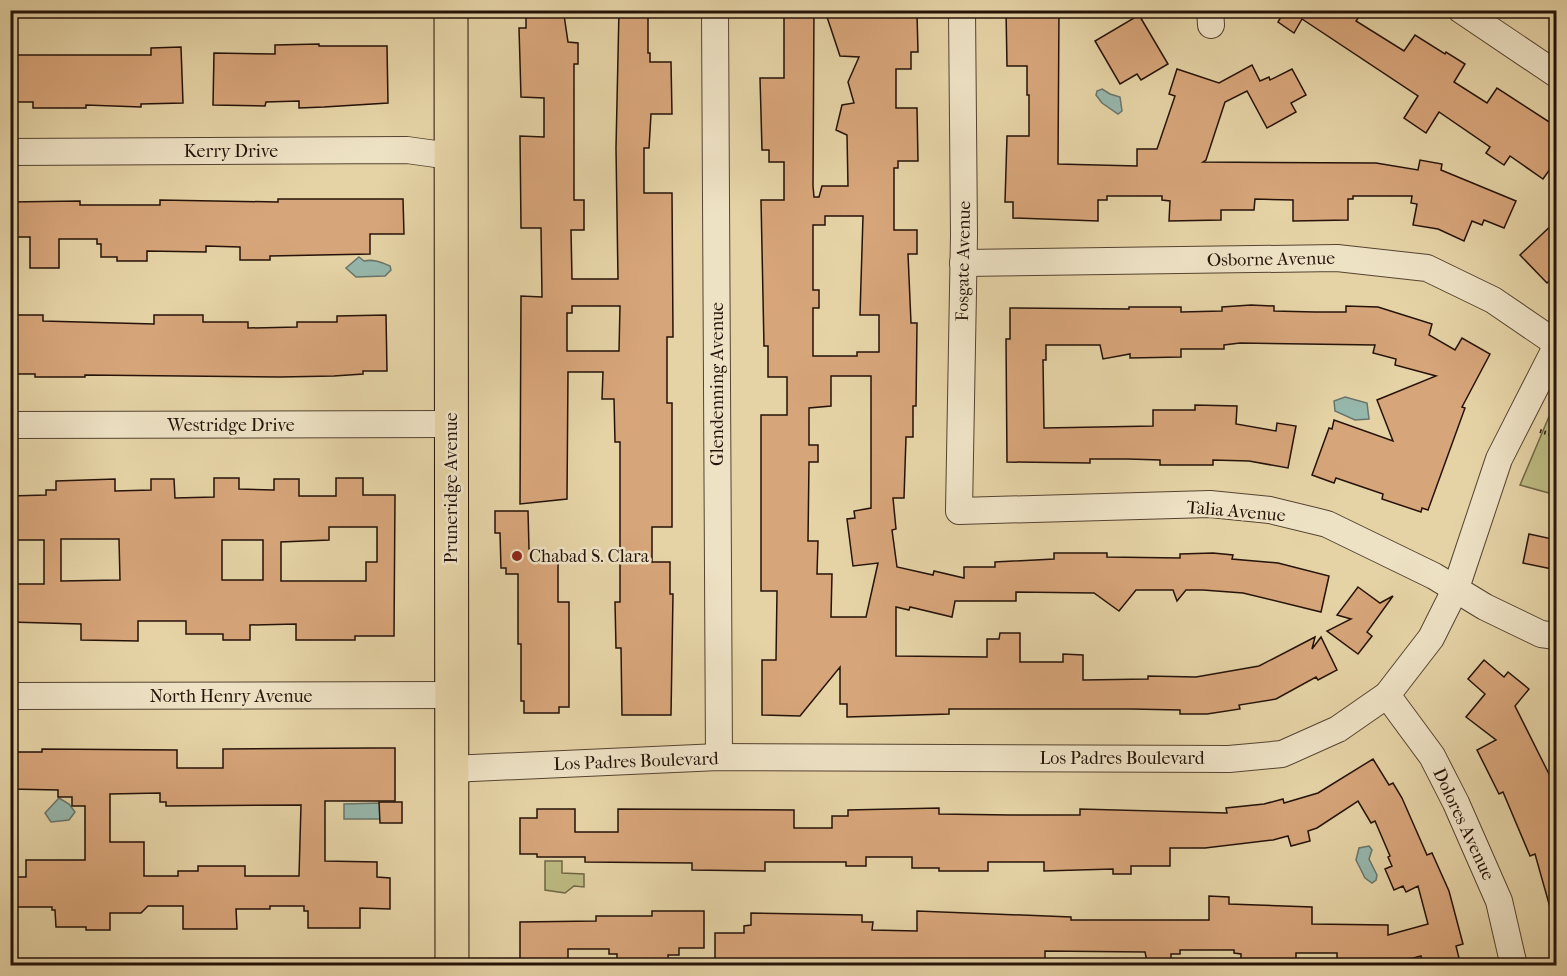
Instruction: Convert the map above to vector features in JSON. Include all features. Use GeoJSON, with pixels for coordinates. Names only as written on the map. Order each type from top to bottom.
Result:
{"type":"FeatureCollection","features":[{"type":"Feature","properties":{"kind":"main road","name":"Pruneridge Avenue"},"geometry":{"type":"LineString","coordinates":[[451,10],[452,966]]}},
{"type":"Feature","properties":{"kind":"street","name":"Glendenning Avenue"},"geometry":{"type":"LineString","coordinates":[[715,10],[720,757]]}},
{"type":"Feature","properties":{"kind":"street","name":"Fosgate Avenue"},"geometry":{"type":"LineString","coordinates":[[959,511],[963,263],[962,10]]}},
{"type":"Feature","properties":{"kind":"street"},"geometry":{"type":"LineString","coordinates":[[1461,10],[1557,74]]}},
{"type":"Feature","properties":{"kind":"street","name":"Kerry Drive"},"geometry":{"type":"LineString","coordinates":[[10,152],[407,150],[450,156]]}},
{"type":"Feature","properties":{"kind":"street","name":"Osborne Avenue"},"geometry":{"type":"LineString","coordinates":[[963,263],[1337,258],[1427,268],[1493,300],[1557,345]]}},
{"type":"Feature","properties":{"kind":"street","name":"Los Padres Boulevard"},"geometry":{"type":"LineString","coordinates":[[451,768],[720,757],[1229,759],[1282,754],[1338,729],[1387,695],[1431,638],[1456,588],[1499,459],[1557,345]]}},
{"type":"Feature","properties":{"kind":"street","name":"Westridge Drive"},"geometry":{"type":"LineString","coordinates":[[10,425],[451,424]]}},
{"type":"Feature","properties":{"kind":"street","name":"Talia Avenue"},"geometry":{"type":"LineString","coordinates":[[959,511],[1210,504],[1270,510],[1327,524],[1456,588],[1485,607],[1541,634],[1557,636]]}},
{"type":"Feature","properties":{"kind":"street","name":"North Henry Avenue"},"geometry":{"type":"LineString","coordinates":[[10,696],[452,695]]}},
{"type":"Feature","properties":{"kind":"street","name":"Dolores Avenue"},"geometry":{"type":"LineString","coordinates":[[1387,695],[1432,756],[1456,803],[1499,901],[1514,966]]}},
{"type":"Feature","properties":{"kind":"path"},"geometry":{"type":"LineString","coordinates":[[1538,430],[1557,436]]}},
{"type":"Feature","properties":{"kind":"shaded area"},"geometry":{"type":"Polygon","coordinates":[[[1556,400],[1556,495],[1520,485],[1556,400]]]}},
{"type":"Feature","properties":{"kind":"shaded area"},"geometry":{"type":"Polygon","coordinates":[[[545,861],[562,861],[562,873],[584,874],[584,887],[574,886],[565,893],[545,890],[545,861]]]}},
{"type":"Feature","properties":{"kind":"water"},"geometry":{"type":"Polygon","coordinates":[[[1102,89],[1120,97],[1122,111],[1118,114],[1102,103],[1096,95],[1097,91],[1102,89]]]}},
{"type":"Feature","properties":{"kind":"water"},"geometry":{"type":"Polygon","coordinates":[[[359,257],[364,261],[374,261],[390,266],[391,270],[385,276],[356,277],[346,268],[359,257]]]}},
{"type":"Feature","properties":{"kind":"water"},"geometry":{"type":"Polygon","coordinates":[[[1345,397],[1367,403],[1369,419],[1355,420],[1335,411],[1334,401],[1345,397]]]}},
{"type":"Feature","properties":{"kind":"water"},"geometry":{"type":"Polygon","coordinates":[[[59,798],[69,804],[75,812],[69,820],[51,822],[45,813],[59,798]]]}},
{"type":"Feature","properties":{"kind":"water"},"geometry":{"type":"Polygon","coordinates":[[[381,803],[381,819],[344,819],[344,804],[381,803]]]}},
{"type":"Feature","properties":{"kind":"water"},"geometry":{"type":"Polygon","coordinates":[[[1369,846],[1372,850],[1369,859],[1377,875],[1376,880],[1372,883],[1365,878],[1356,860],[1359,848],[1369,846]]]}},
{"type":"Feature","properties":{"kind":"building"},"geometry":{"type":"Polygon","coordinates":[[[619,10],[648,10],[650,62],[671,62],[672,114],[651,114],[649,148],[644,148],[644,193],[672,193],[673,337],[667,337],[667,403],[672,403],[672,527],[652,527],[652,562],[670,562],[670,594],[673,594],[671,715],[622,715],[621,648],[616,648],[615,602],[620,602],[620,442],[615,442],[614,399],[602,399],[603,372],[568,372],[567,499],[520,504],[521,296],[542,297],[541,228],[521,228],[520,136],[544,137],[544,98],[521,97],[519,28],[526,28],[526,14],[564,15],[568,42],[578,43],[578,64],[574,64],[574,200],[584,200],[584,230],[571,230],[572,279],[618,279],[616,148],[619,10]],[[572,306],[572,313],[567,313],[567,351],[619,351],[620,306],[572,306]]]}},
{"type":"Feature","properties":{"kind":"building"},"geometry":{"type":"Polygon","coordinates":[[[784,10],[814,10],[814,197],[819,197],[822,186],[848,186],[847,135],[836,130],[842,105],[854,103],[848,82],[859,57],[840,56],[826,14],[917,14],[918,52],[911,52],[911,69],[896,69],[896,108],[917,108],[918,161],[898,161],[898,168],[894,168],[894,230],[917,230],[917,254],[908,254],[911,323],[917,323],[916,406],[913,406],[913,437],[906,437],[904,498],[893,498],[896,529],[892,530],[897,567],[933,575],[934,571],[964,578],[964,567],[995,567],[995,562],[1054,559],[1054,553],[1107,553],[1107,557],[1180,558],[1180,554],[1213,553],[1233,555],[1232,559],[1278,563],[1329,576],[1321,612],[1243,593],[1203,590],[1186,590],[1177,601],[1173,590],[1136,590],[1119,611],[1094,593],[1016,592],[1016,601],[955,601],[952,617],[910,607],[909,610],[896,607],[896,656],[987,657],[987,639],[999,639],[1000,633],[1020,633],[1020,662],[1063,662],[1063,654],[1083,655],[1083,680],[1148,679],[1148,676],[1196,677],[1259,666],[1315,637],[1312,649],[1321,637],[1337,670],[1318,680],[1316,677],[1276,699],[1239,705],[1240,709],[1207,714],[1180,714],[1180,710],[1131,709],[949,709],[949,714],[847,717],[847,704],[840,704],[840,667],[800,716],[762,715],[762,660],[776,660],[777,591],[761,591],[761,415],[787,415],[787,377],[768,377],[768,346],[764,346],[761,200],[784,200],[784,162],[769,162],[769,150],[762,150],[760,78],[784,78],[784,10]],[[825,216],[825,225],[813,225],[813,290],[819,290],[819,308],[813,308],[813,356],[857,356],[857,352],[879,352],[879,315],[860,315],[863,216],[825,216]],[[831,376],[831,406],[809,408],[809,445],[818,445],[818,462],[809,462],[808,541],[818,541],[817,574],[832,574],[831,617],[866,617],[878,563],[853,566],[847,519],[855,518],[854,511],[871,508],[871,376],[831,376]]]}},
{"type":"Feature","properties":{"kind":"building"},"geometry":{"type":"Polygon","coordinates":[[[1006,10],[1059,10],[1058,164],[1137,166],[1137,149],[1157,149],[1175,96],[1169,94],[1177,69],[1219,83],[1252,65],[1260,81],[1269,77],[1270,80],[1292,69],[1306,95],[1291,103],[1296,112],[1267,128],[1247,91],[1225,102],[1206,160],[1203,162],[1376,163],[1418,170],[1420,160],[1442,164],[1441,170],[1516,201],[1504,228],[1484,220],[1482,225],[1472,221],[1464,241],[1438,229],[1413,225],[1417,204],[1411,203],[1412,196],[1353,196],[1353,199],[1348,199],[1348,220],[1293,221],[1293,200],[1255,199],[1254,210],[1221,210],[1221,220],[1169,221],[1170,201],[1162,200],[1162,196],[1107,196],[1107,200],[1098,200],[1098,221],[1013,218],[1013,202],[1005,202],[1007,136],[1029,136],[1029,95],[1027,95],[1027,66],[1007,66],[1006,10]]]}},
{"type":"Feature","properties":{"kind":"building"},"geometry":{"type":"Polygon","coordinates":[[[1285,10],[1347,10],[1359,17],[1356,21],[1404,51],[1415,35],[1445,54],[1446,52],[1465,64],[1454,82],[1487,103],[1497,88],[1557,127],[1557,174],[1550,169],[1543,179],[1510,156],[1504,165],[1486,153],[1490,147],[1439,112],[1426,133],[1404,118],[1418,96],[1302,19],[1294,33],[1278,22],[1285,10]]]}},
{"type":"Feature","properties":{"kind":"building"},"geometry":{"type":"Polygon","coordinates":[[[1139,15],[1168,64],[1141,80],[1137,74],[1120,84],[1095,41],[1139,15]]]}},
{"type":"Feature","properties":{"kind":"building"},"geometry":{"type":"Polygon","coordinates":[[[319,44],[319,46],[387,46],[388,103],[299,108],[299,101],[266,102],[265,106],[213,105],[214,53],[275,54],[275,45],[319,44]]]}},
{"type":"Feature","properties":{"kind":"building"},"geometry":{"type":"Polygon","coordinates":[[[181,47],[183,103],[141,104],[141,107],[86,105],[86,108],[33,108],[33,102],[10,102],[10,55],[151,55],[151,48],[181,47]]]}},
{"type":"Feature","properties":{"kind":"building"},"geometry":{"type":"Polygon","coordinates":[[[278,199],[403,199],[404,234],[370,234],[370,254],[270,256],[270,260],[240,260],[240,247],[206,246],[206,252],[147,251],[147,261],[117,261],[117,257],[101,257],[101,244],[97,244],[97,239],[59,239],[59,268],[30,268],[30,237],[10,237],[10,202],[80,201],[80,205],[160,205],[160,200],[278,202],[278,199]]]}},
{"type":"Feature","properties":{"kind":"building"},"geometry":{"type":"Polygon","coordinates":[[[1557,220],[1557,274],[1547,283],[1520,255],[1557,220]]]}},
{"type":"Feature","properties":{"kind":"building"},"geometry":{"type":"Polygon","coordinates":[[[1274,306],[1274,311],[1315,312],[1346,312],[1346,306],[1378,307],[1432,324],[1429,335],[1455,350],[1462,338],[1490,354],[1462,407],[1465,408],[1428,510],[1422,508],[1421,512],[1382,499],[1383,494],[1336,478],[1334,483],[1312,475],[1334,420],[1393,441],[1377,400],[1436,376],[1395,365],[1396,359],[1373,353],[1375,345],[1240,343],[1224,345],[1224,349],[1181,349],[1181,357],[1130,358],[1130,354],[1103,359],[1100,345],[1046,345],[1046,360],[1043,360],[1044,428],[1153,426],[1153,410],[1195,410],[1195,405],[1237,406],[1236,424],[1276,431],[1277,423],[1296,426],[1288,468],[1249,461],[1213,460],[1213,465],[1160,465],[1160,460],[1128,459],[1090,459],[1090,463],[1007,462],[1006,339],[1010,339],[1010,308],[1181,307],[1181,312],[1222,311],[1222,307],[1274,306]]]}},
{"type":"Feature","properties":{"kind":"building"},"geometry":{"type":"Polygon","coordinates":[[[10,315],[43,315],[43,321],[154,324],[154,315],[203,315],[203,322],[248,322],[248,328],[297,327],[297,322],[337,322],[337,316],[386,315],[387,371],[363,371],[363,374],[334,376],[280,377],[85,375],[85,377],[35,377],[35,374],[10,374],[10,315]]]}},
{"type":"Feature","properties":{"kind":"building"},"geometry":{"type":"Polygon","coordinates":[[[214,478],[239,478],[239,489],[274,490],[274,479],[299,479],[299,496],[336,496],[336,478],[363,478],[363,495],[395,495],[394,636],[355,636],[355,640],[296,640],[296,624],[250,625],[250,640],[223,640],[223,634],[186,634],[186,621],[138,621],[138,641],[81,640],[81,624],[10,622],[10,584],[44,584],[44,540],[10,540],[10,496],[46,495],[46,490],[56,490],[56,481],[115,479],[115,491],[151,490],[151,479],[174,479],[175,498],[214,497],[214,478]],[[329,527],[329,540],[281,542],[281,581],[366,581],[366,562],[377,562],[377,527],[329,527]],[[61,539],[61,581],[120,580],[119,539],[61,539]],[[222,540],[222,580],[263,580],[263,540],[222,540]]]}},
{"type":"Feature","properties":{"kind":"building"},"geometry":{"type":"Polygon","coordinates":[[[495,511],[528,511],[529,549],[533,549],[533,563],[558,563],[558,602],[569,602],[569,707],[559,707],[559,713],[524,713],[524,701],[521,701],[521,644],[518,644],[518,574],[506,574],[506,568],[501,568],[500,533],[495,533],[495,511]]]}},
{"type":"Feature","properties":{"kind":"building"},"geometry":{"type":"Polygon","coordinates":[[[1529,534],[1557,540],[1557,570],[1523,563],[1529,534]]]}},
{"type":"Feature","properties":{"kind":"building"},"geometry":{"type":"Polygon","coordinates":[[[1358,587],[1380,603],[1393,596],[1367,632],[1372,636],[1358,654],[1327,631],[1351,619],[1337,615],[1358,587]]]}},
{"type":"Feature","properties":{"kind":"building"},"geometry":{"type":"Polygon","coordinates":[[[1484,660],[1504,677],[1508,672],[1529,689],[1515,706],[1557,790],[1557,910],[1551,911],[1535,854],[1530,856],[1503,792],[1499,794],[1477,750],[1496,740],[1466,717],[1485,694],[1468,679],[1484,660]]]}},
{"type":"Feature","properties":{"kind":"building"},"geometry":{"type":"Polygon","coordinates":[[[395,748],[395,801],[325,801],[325,861],[377,862],[377,877],[390,878],[390,909],[360,908],[360,928],[308,928],[308,911],[304,911],[304,906],[270,906],[270,909],[236,909],[237,929],[183,929],[183,906],[148,906],[141,913],[110,913],[110,930],[86,930],[86,927],[56,927],[55,910],[52,910],[52,907],[10,907],[10,877],[26,877],[26,860],[85,860],[85,806],[72,806],[72,797],[58,797],[58,790],[10,789],[10,752],[42,752],[42,749],[177,750],[177,768],[223,768],[223,749],[395,748]],[[160,793],[110,794],[110,842],[144,842],[144,876],[178,876],[178,871],[198,871],[198,866],[245,866],[245,876],[299,876],[301,805],[166,806],[166,802],[160,802],[160,793]]]}},
{"type":"Feature","properties":{"kind":"building"},"geometry":{"type":"Polygon","coordinates":[[[1373,759],[1389,785],[1393,783],[1402,798],[1427,855],[1432,853],[1449,891],[1463,944],[1456,946],[1461,966],[1423,966],[1421,956],[1384,966],[1337,966],[1337,953],[1296,953],[1296,966],[1241,966],[1241,954],[1234,953],[1234,950],[1180,950],[1180,954],[1171,954],[1171,966],[1148,966],[1145,952],[1045,951],[1045,966],[715,966],[715,933],[744,933],[744,926],[751,925],[751,913],[862,915],[862,922],[873,922],[872,930],[917,931],[917,911],[1071,917],[1071,920],[1209,920],[1209,896],[1229,897],[1229,904],[1312,907],[1312,924],[1388,925],[1388,935],[1428,924],[1418,886],[1406,892],[1403,886],[1394,890],[1385,869],[1392,866],[1388,857],[1390,856],[1375,821],[1371,823],[1358,801],[1317,828],[1308,831],[1310,841],[1291,846],[1288,836],[1273,840],[1205,848],[1170,848],[1170,866],[1131,866],[1131,874],[1113,874],[1113,869],[1044,871],[1044,862],[988,862],[988,871],[939,871],[939,868],[912,868],[912,857],[866,857],[866,866],[846,866],[846,862],[765,862],[765,871],[692,870],[692,863],[585,862],[585,857],[537,857],[537,854],[520,854],[520,818],[537,818],[537,809],[575,809],[575,832],[618,832],[618,809],[794,810],[794,828],[832,828],[832,816],[848,816],[848,810],[939,808],[939,814],[1010,815],[1080,815],[1080,809],[1227,813],[1226,808],[1264,804],[1283,799],[1284,803],[1318,793],[1373,759]]]}},
{"type":"Feature","properties":{"kind":"building"},"geometry":{"type":"Polygon","coordinates":[[[379,802],[402,802],[402,823],[380,823],[379,802]]]}},
{"type":"Feature","properties":{"kind":"building"},"geometry":{"type":"Polygon","coordinates":[[[652,911],[704,911],[704,948],[679,948],[679,955],[668,955],[669,966],[617,966],[617,954],[609,954],[609,949],[568,949],[568,966],[520,966],[520,922],[596,921],[596,916],[652,916],[652,911]]]}},
{"type":"Feature","properties":{"kind":"place","name":"Chabad S. Clara"},"geometry":{"type":"Point","coordinates":[517,556]}}]}
